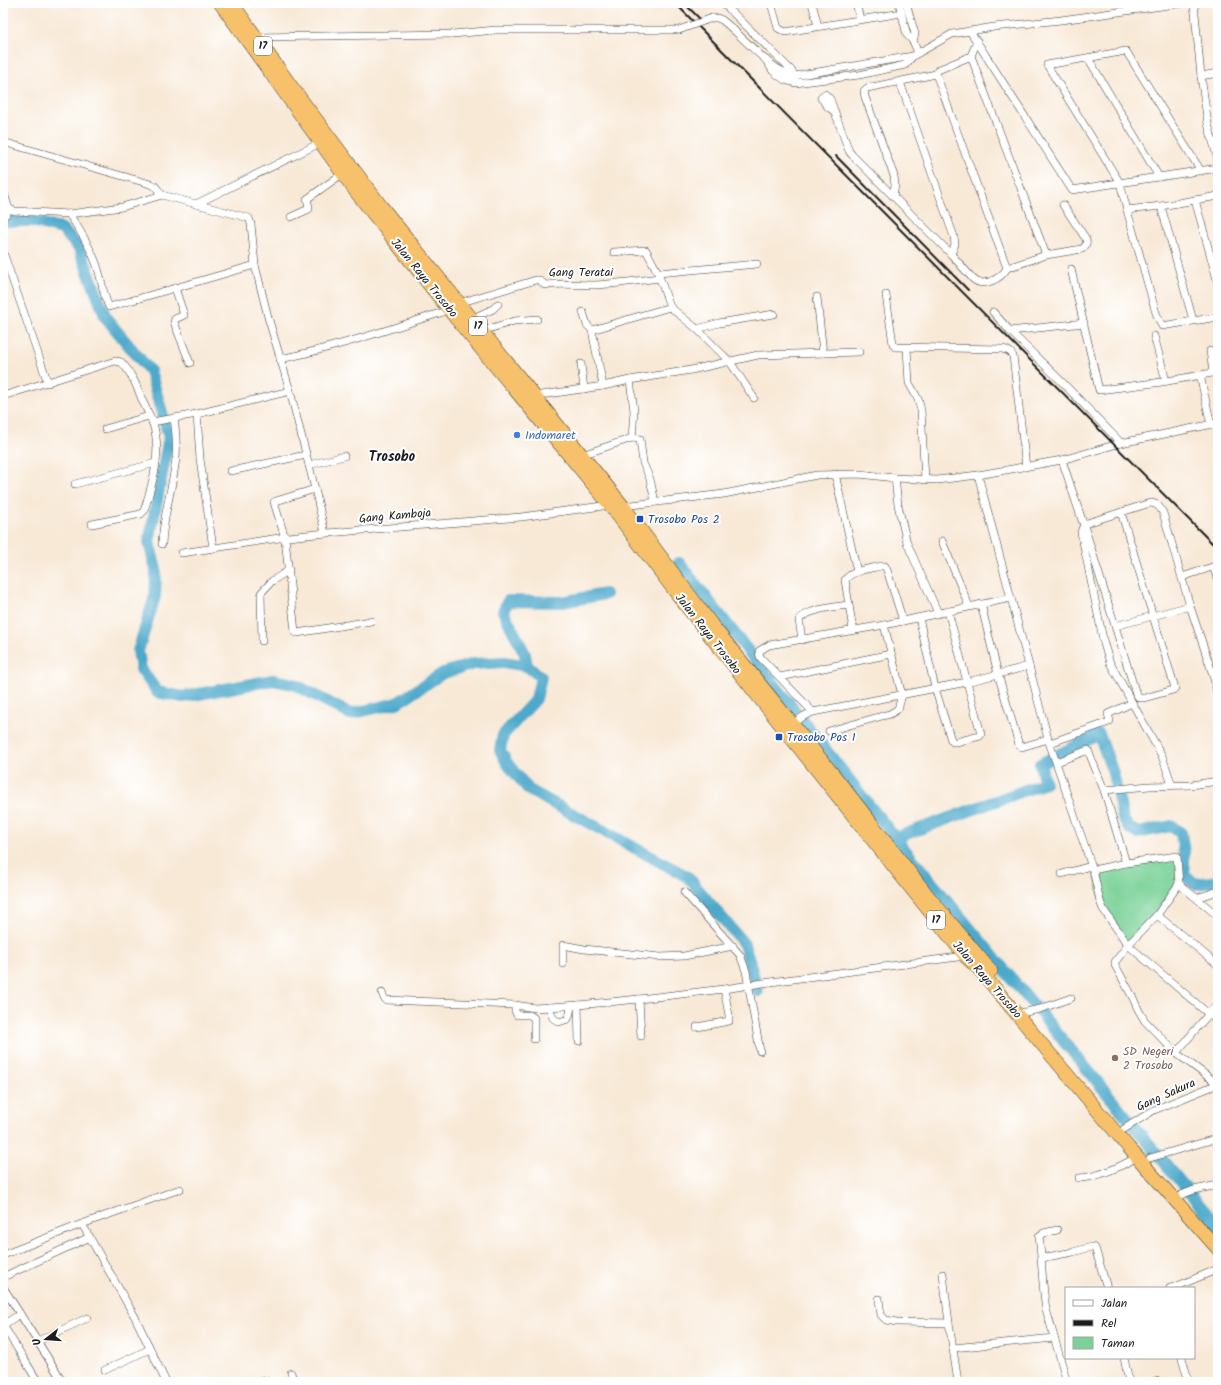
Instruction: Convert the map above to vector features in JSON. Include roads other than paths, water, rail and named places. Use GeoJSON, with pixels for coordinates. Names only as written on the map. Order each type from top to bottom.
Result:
{"type":"FeatureCollection","features":[{"type":"Feature","properties":{"kind":"highway","name":"Jalan Raya Trosobo"},"geometry":{"type":"LineString","coordinates":[[220,3],[342,174],[454,306],[616,505],[665,570],[720,649],[965,956],[1028,1011],[1151,1156],[1218,1248]]}},
{"type":"Feature","properties":{"kind":"highway","name":"Jalan Raya Trosobo"},"geometry":{"type":"LineString","coordinates":[[232,3],[454,306],[471,319],[482,331],[582,455],[616,505]]}},
{"type":"Feature","properties":{"kind":"highway","name":"Jalan Raya Trosobo"},"geometry":{"type":"LineString","coordinates":[[665,570],[793,723],[934,902],[1151,1156],[1218,1237]]}},
{"type":"Feature","properties":{"kind":"street"},"geometry":{"type":"LineString","coordinates":[[724,3],[791,70],[795,80]]}},
{"type":"Feature","properties":{"kind":"street"},"geometry":{"type":"LineString","coordinates":[[771,3],[778,28],[782,31],[788,32],[902,13]]}},
{"type":"Feature","properties":{"kind":"street"},"geometry":{"type":"LineString","coordinates":[[812,3],[818,26]]}},
{"type":"Feature","properties":{"kind":"street"},"geometry":{"type":"LineString","coordinates":[[856,3],[860,19]]}},
{"type":"Feature","properties":{"kind":"street"},"geometry":{"type":"LineString","coordinates":[[899,3],[907,35],[913,41]]}},
{"type":"Feature","properties":{"kind":"street"},"geometry":{"type":"LineString","coordinates":[[906,3],[915,34],[913,41],[916,55]]}},
{"type":"Feature","properties":{"kind":"street"},"geometry":{"type":"LineString","coordinates":[[256,37],[453,34],[496,30],[679,30],[712,18],[717,18],[727,24],[766,60],[773,71],[780,73],[785,80],[795,80],[859,75],[905,65],[916,55],[952,34],[994,27],[1061,20],[1183,3]]}},
{"type":"Feature","properties":{"kind":"street"},"geometry":{"type":"LineString","coordinates":[[1194,3],[1201,76],[1208,124],[1218,160]]}},
{"type":"Feature","properties":{"kind":"street"},"geometry":{"type":"LineString","coordinates":[[970,31],[1072,190],[1218,168]]}},
{"type":"Feature","properties":{"kind":"street"},"geometry":{"type":"LineString","coordinates":[[977,40],[971,56],[1046,255]]}},
{"type":"Feature","properties":{"kind":"street"},"geometry":{"type":"LineString","coordinates":[[1201,171],[1126,52],[1047,65],[1120,183],[1126,210],[1156,313],[1162,326],[1218,316]]}},
{"type":"Feature","properties":{"kind":"street"},"geometry":{"type":"LineString","coordinates":[[795,80],[856,65],[916,55]]}},
{"type":"Feature","properties":{"kind":"street"},"geometry":{"type":"LineString","coordinates":[[893,196],[895,185],[894,176],[864,91],[867,88],[936,74],[938,70],[971,56]]}},
{"type":"Feature","properties":{"kind":"street"},"geometry":{"type":"LineString","coordinates":[[1088,58],[1159,177]]}},
{"type":"Feature","properties":{"kind":"street"},"geometry":{"type":"LineString","coordinates":[[856,65],[859,75]]}},
{"type":"Feature","properties":{"kind":"street"},"geometry":{"type":"LineString","coordinates":[[1201,76],[1218,73]]}},
{"type":"Feature","properties":{"kind":"street"},"geometry":{"type":"LineString","coordinates":[[936,74],[1007,268]]}},
{"type":"Feature","properties":{"kind":"street"},"geometry":{"type":"LineString","coordinates":[[900,82],[954,237],[955,244],[951,254]]}},
{"type":"Feature","properties":{"kind":"street"},"geometry":{"type":"LineString","coordinates":[[835,112],[849,151],[951,254],[976,282],[996,279],[1004,273],[1007,268],[1046,255],[1082,249],[1086,244],[1086,239],[1063,205]]}},
{"type":"Feature","properties":{"kind":"street"},"geometry":{"type":"LineString","coordinates":[[3,142],[147,183],[155,186],[162,195]]}},
{"type":"Feature","properties":{"kind":"street"},"geometry":{"type":"LineString","coordinates":[[196,204],[320,143]]}},
{"type":"Feature","properties":{"kind":"street"},"geometry":{"type":"LineString","coordinates":[[292,217],[308,209],[308,198],[342,174]]}},
{"type":"Feature","properties":{"kind":"street"},"geometry":{"type":"LineString","coordinates":[[3,190],[7,213]]}},
{"type":"Feature","properties":{"kind":"street"},"geometry":{"type":"LineString","coordinates":[[7,213],[18,211],[69,214],[122,206],[162,195],[249,218],[251,224],[255,265],[290,391],[325,533]]}},
{"type":"Feature","properties":{"kind":"street"},"geometry":{"type":"LineString","coordinates":[[1126,210],[1161,206],[1218,196]]}},
{"type":"Feature","properties":{"kind":"street"},"geometry":{"type":"LineString","coordinates":[[1195,200],[1218,283]]}},
{"type":"Feature","properties":{"kind":"street"},"geometry":{"type":"LineString","coordinates":[[3,203],[7,213]]}},
{"type":"Feature","properties":{"kind":"street"},"geometry":{"type":"LineString","coordinates":[[1161,206],[1193,320]]}},
{"type":"Feature","properties":{"kind":"street"},"geometry":{"type":"LineString","coordinates":[[69,214],[85,237],[96,263],[104,295],[109,307],[255,265]]}},
{"type":"Feature","properties":{"kind":"street"},"geometry":{"type":"LineString","coordinates":[[614,252],[646,250],[658,275],[670,307],[697,329],[730,362],[754,398]]}},
{"type":"Feature","properties":{"kind":"street"},"geometry":{"type":"LineString","coordinates":[[3,252],[48,383]]}},
{"type":"Feature","properties":{"kind":"street","name":"Gang Teratai"},"geometry":{"type":"LineString","coordinates":[[280,359],[314,352],[385,331],[454,306],[536,280],[539,280],[545,285],[557,283],[594,285],[628,282],[658,275],[757,264]]}},
{"type":"Feature","properties":{"kind":"street"},"geometry":{"type":"LineString","coordinates":[[1071,269],[1099,390],[1166,381],[1213,372],[1210,351]]}},
{"type":"Feature","properties":{"kind":"street"},"geometry":{"type":"LineString","coordinates":[[175,288],[184,315],[175,319],[174,322],[190,363]]}},
{"type":"Feature","properties":{"kind":"street"},"geometry":{"type":"LineString","coordinates":[[886,295],[894,346],[907,348],[1002,349],[1011,352],[1013,356],[1026,467]]}},
{"type":"Feature","properties":{"kind":"street"},"geometry":{"type":"LineString","coordinates":[[817,297],[823,353]]}},
{"type":"Feature","properties":{"kind":"street"},"geometry":{"type":"LineString","coordinates":[[471,319],[493,309],[498,304]]}},
{"type":"Feature","properties":{"kind":"street"},"geometry":{"type":"LineString","coordinates":[[592,330],[670,307]]}},
{"type":"Feature","properties":{"kind":"street"},"geometry":{"type":"LineString","coordinates":[[583,312],[587,325],[592,330],[604,386]]}},
{"type":"Feature","properties":{"kind":"street"},"geometry":{"type":"LineString","coordinates":[[993,312],[1010,331],[1064,382],[1121,443]]}},
{"type":"Feature","properties":{"kind":"street"},"geometry":{"type":"LineString","coordinates":[[697,329],[719,322],[774,314]]}},
{"type":"Feature","properties":{"kind":"street"},"geometry":{"type":"LineString","coordinates":[[482,331],[518,320],[537,320]]}},
{"type":"Feature","properties":{"kind":"street"},"geometry":{"type":"LineString","coordinates":[[1010,331],[1084,323]]}},
{"type":"Feature","properties":{"kind":"street"},"geometry":{"type":"LineString","coordinates":[[1154,336],[1166,381]]}},
{"type":"Feature","properties":{"kind":"street"},"geometry":{"type":"LineString","coordinates":[[907,348],[909,383],[918,399],[921,410],[925,480]]}},
{"type":"Feature","properties":{"kind":"street"},"geometry":{"type":"LineString","coordinates":[[534,396],[604,386],[691,370],[758,355],[859,352]]}},
{"type":"Feature","properties":{"kind":"street"},"geometry":{"type":"LineString","coordinates":[[3,396],[119,361],[128,370],[152,420],[156,442],[156,463],[152,484],[142,513],[139,515],[92,524]]}},
{"type":"Feature","properties":{"kind":"street"},"geometry":{"type":"LineString","coordinates":[[581,364],[584,389]]}},
{"type":"Feature","properties":{"kind":"street"},"geometry":{"type":"LineString","coordinates":[[1200,375],[1214,424]]}},
{"type":"Feature","properties":{"kind":"street"},"geometry":{"type":"LineString","coordinates":[[630,380],[634,411],[632,438]]}},
{"type":"Feature","properties":{"kind":"street"},"geometry":{"type":"LineString","coordinates":[[105,429],[152,420],[172,419],[197,414],[290,391]]}},
{"type":"Feature","properties":{"kind":"street"},"geometry":{"type":"LineString","coordinates":[[197,414],[200,459],[213,548]]}},
{"type":"Feature","properties":{"kind":"street"},"geometry":{"type":"LineString","coordinates":[[162,544],[162,527],[176,459],[176,432],[172,419]]}},
{"type":"Feature","properties":{"kind":"street","name":"Gang Kamboja"},"geometry":{"type":"LineString","coordinates":[[182,553],[325,533],[521,517],[616,505],[724,494],[817,475],[859,474],[895,478],[937,480],[978,475],[1062,460],[1121,443],[1214,424]]}},
{"type":"Feature","properties":{"kind":"street"},"geometry":{"type":"LineString","coordinates":[[582,455],[632,438],[640,439],[644,463],[650,479],[655,502]]}},
{"type":"Feature","properties":{"kind":"street"},"geometry":{"type":"LineString","coordinates":[[231,471],[306,455]]}},
{"type":"Feature","properties":{"kind":"street"},"geometry":{"type":"LineString","coordinates":[[308,465],[344,456]]}},
{"type":"Feature","properties":{"kind":"street"},"geometry":{"type":"LineString","coordinates":[[1062,460],[1084,524],[1129,674],[1138,697],[1144,698],[1172,690],[1174,686],[1121,512]]}},
{"type":"Feature","properties":{"kind":"street"},"geometry":{"type":"LineString","coordinates":[[76,484],[156,463]]}},
{"type":"Feature","properties":{"kind":"street"},"geometry":{"type":"LineString","coordinates":[[835,474],[857,572]]}},
{"type":"Feature","properties":{"kind":"street"},"geometry":{"type":"LineString","coordinates":[[978,475],[1049,741],[1092,868],[1103,909],[1128,945],[1218,1022]]}},
{"type":"Feature","properties":{"kind":"street"},"geometry":{"type":"LineString","coordinates":[[895,478],[898,506],[907,543],[938,613]]}},
{"type":"Feature","properties":{"kind":"street"},"geometry":{"type":"LineString","coordinates":[[315,489],[274,502],[285,538],[296,633],[371,621]]}},
{"type":"Feature","properties":{"kind":"street"},"geometry":{"type":"LineString","coordinates":[[1084,524],[1150,503],[1155,504],[1161,509],[1190,606],[1215,671],[1218,696]]}},
{"type":"Feature","properties":{"kind":"street"},"geometry":{"type":"LineString","coordinates":[[1084,524],[1081,532],[1104,644],[1110,663],[1162,756],[1172,785]]}},
{"type":"Feature","properties":{"kind":"street"},"geometry":{"type":"LineString","coordinates":[[942,541],[970,606]]}},
{"type":"Feature","properties":{"kind":"street"},"geometry":{"type":"LineString","coordinates":[[853,630],[845,580],[857,572],[881,566],[886,568],[903,621]]}},
{"type":"Feature","properties":{"kind":"street"},"geometry":{"type":"LineString","coordinates":[[1182,577],[1212,567],[1218,581]]}},
{"type":"Feature","properties":{"kind":"street"},"geometry":{"type":"LineString","coordinates":[[262,641],[261,593],[272,581],[289,570]]}},
{"type":"Feature","properties":{"kind":"street"},"geometry":{"type":"LineString","coordinates":[[813,712],[760,657],[760,651],[769,645],[884,625],[1011,598]]}},
{"type":"Feature","properties":{"kind":"street"},"geometry":{"type":"LineString","coordinates":[[981,604],[998,674],[1019,746],[1022,747],[1049,741],[1109,722],[1108,714],[1132,704]]}},
{"type":"Feature","properties":{"kind":"street"},"geometry":{"type":"LineString","coordinates":[[802,640],[799,620],[803,615],[848,605]]}},
{"type":"Feature","properties":{"kind":"street"},"geometry":{"type":"LineString","coordinates":[[1115,626],[1190,606]]}},
{"type":"Feature","properties":{"kind":"street"},"geometry":{"type":"LineString","coordinates":[[919,618],[935,688],[951,740],[956,742],[981,735],[948,611]]}},
{"type":"Feature","properties":{"kind":"street"},"geometry":{"type":"LineString","coordinates":[[829,731],[890,714],[898,709],[902,695],[884,625]]}},
{"type":"Feature","properties":{"kind":"street"},"geometry":{"type":"LineString","coordinates":[[780,678],[892,654]]}},
{"type":"Feature","properties":{"kind":"street"},"geometry":{"type":"LineString","coordinates":[[793,723],[813,712],[967,682],[1029,666]]}},
{"type":"Feature","properties":{"kind":"street"},"geometry":{"type":"LineString","coordinates":[[1055,758],[1088,750],[1105,790],[1126,863]]}},
{"type":"Feature","properties":{"kind":"street"},"geometry":{"type":"LineString","coordinates":[[1105,790],[1191,785],[1218,781]]}},
{"type":"Feature","properties":{"kind":"street"},"geometry":{"type":"LineString","coordinates":[[1062,874],[1092,868],[1177,857],[1179,884],[1158,915],[1128,945],[1115,962],[1115,967],[1145,1021],[1176,1053],[1218,1084]]}},
{"type":"Feature","properties":{"kind":"street"},"geometry":{"type":"LineString","coordinates":[[1179,884],[1218,916]]}},
{"type":"Feature","properties":{"kind":"street"},"geometry":{"type":"LineString","coordinates":[[1197,898],[1218,891]]}},
{"type":"Feature","properties":{"kind":"street"},"geometry":{"type":"LineString","coordinates":[[684,892],[740,955],[750,985],[760,1051]]}},
{"type":"Feature","properties":{"kind":"street"},"geometry":{"type":"LineString","coordinates":[[1158,915],[1218,965]]}},
{"type":"Feature","properties":{"kind":"street"},"geometry":{"type":"LineString","coordinates":[[564,964],[563,946],[660,957],[684,956],[733,946]]}},
{"type":"Feature","properties":{"kind":"street"},"geometry":{"type":"LineString","coordinates":[[382,993],[386,1000],[515,1005],[535,1008],[639,999],[724,989],[965,956]]}},
{"type":"Feature","properties":{"kind":"street"},"geometry":{"type":"LineString","coordinates":[[698,1027],[729,1021],[724,989]]}},
{"type":"Feature","properties":{"kind":"street"},"geometry":{"type":"LineString","coordinates":[[1028,1011],[1071,998]]}},
{"type":"Feature","properties":{"kind":"street"},"geometry":{"type":"LineString","coordinates":[[639,999],[641,1036]]}},
{"type":"Feature","properties":{"kind":"street"},"geometry":{"type":"LineString","coordinates":[[1176,1053],[1218,1003]]}},
{"type":"Feature","properties":{"kind":"street"},"geometry":{"type":"LineString","coordinates":[[515,1005],[517,1015],[530,1015],[534,1018],[534,1039]]}},
{"type":"Feature","properties":{"kind":"street"},"geometry":{"type":"LineString","coordinates":[[549,1007],[553,1018],[559,1022],[568,1019],[574,1005]]}},
{"type":"Feature","properties":{"kind":"street"},"geometry":{"type":"LineString","coordinates":[[574,1005],[579,1041]]}},
{"type":"Feature","properties":{"kind":"street","name":"Gang Sakura"},"geometry":{"type":"LineString","coordinates":[[1126,1127],[1154,1110],[1218,1084]]}},
{"type":"Feature","properties":{"kind":"street"},"geometry":{"type":"LineString","coordinates":[[1079,1178],[1088,1177],[1151,1156],[1218,1138]]}},
{"type":"Feature","properties":{"kind":"street"},"geometry":{"type":"LineString","coordinates":[[1182,1194],[1193,1190],[1218,1185]]}},
{"type":"Feature","properties":{"kind":"street"},"geometry":{"type":"LineString","coordinates":[[3,1255],[82,1224],[180,1189]]}},
{"type":"Feature","properties":{"kind":"street"},"geometry":{"type":"LineString","coordinates":[[82,1224],[135,1317],[166,1382]]}},
{"type":"Feature","properties":{"kind":"street"},"geometry":{"type":"LineString","coordinates":[[1057,1230],[1044,1233],[1039,1236],[1046,1309],[1067,1382]]}},
{"type":"Feature","properties":{"kind":"street"},"geometry":{"type":"LineString","coordinates":[[3,1277],[90,1237]]}},
{"type":"Feature","properties":{"kind":"street"},"geometry":{"type":"LineString","coordinates":[[1042,1258],[1095,1248],[1107,1287]]}},
{"type":"Feature","properties":{"kind":"street"},"geometry":{"type":"LineString","coordinates":[[1173,1287],[1218,1269]]}},
{"type":"Feature","properties":{"kind":"street"},"geometry":{"type":"LineString","coordinates":[[943,1274],[948,1323],[958,1382]]}},
{"type":"Feature","properties":{"kind":"street"},"geometry":{"type":"LineString","coordinates":[[3,1288],[63,1382]]}},
{"type":"Feature","properties":{"kind":"street"},"geometry":{"type":"LineString","coordinates":[[879,1299],[881,1315],[886,1320],[897,1322],[948,1323]]}},
{"type":"Feature","properties":{"kind":"street"},"geometry":{"type":"LineString","coordinates":[[19,1315],[4,1325],[38,1382]]}},
{"type":"Feature","properties":{"kind":"street"},"geometry":{"type":"LineString","coordinates":[[38,1341],[87,1318]]}},
{"type":"Feature","properties":{"kind":"street"},"geometry":{"type":"LineString","coordinates":[[953,1348],[1054,1338]]}},
{"type":"Feature","properties":{"kind":"street"},"geometry":{"type":"LineString","coordinates":[[105,1370],[150,1349]]}},
{"type":"Feature","properties":{"kind":"street"},"geometry":{"type":"LineString","coordinates":[[1124,1359],[1129,1382]]}},
{"type":"Feature","properties":{"kind":"street"},"geometry":{"type":"LineString","coordinates":[[1182,1359],[1189,1382]]}},
{"type":"Feature","properties":{"kind":"street"},"geometry":{"type":"LineString","coordinates":[[291,1373],[294,1382]]}},
{"type":"Feature","properties":{"kind":"street"},"geometry":{"type":"LineString","coordinates":[[258,1382],[264,1380],[267,1382]]}},
{"type":"Feature","properties":{"kind":"waterway"},"geometry":{"type":"LineString","coordinates":[[3,217],[9,221],[32,221],[62,229],[79,248],[106,318],[150,371],[169,437],[149,542],[156,570],[155,596],[138,651],[141,669],[157,692],[183,697],[273,680],[294,684],[350,714],[397,703],[443,673],[474,664],[504,662],[527,666],[541,677],[536,699],[503,735],[500,750],[507,763],[529,790],[688,877],[744,944],[758,991]]}},
{"type":"Feature","properties":{"kind":"waterway"},"geometry":{"type":"LineString","coordinates":[[679,563],[895,838],[1218,1227]]}},
{"type":"Feature","properties":{"kind":"waterway"},"geometry":{"type":"LineString","coordinates":[[527,666],[525,654],[503,611],[508,601],[562,602],[605,594]]}},
{"type":"Feature","properties":{"kind":"waterway"},"geometry":{"type":"LineString","coordinates":[[895,838],[1045,783],[1040,764],[1099,734],[1113,773],[1123,819],[1129,828],[1138,833],[1171,826],[1181,833],[1184,852],[1184,874],[1195,884],[1218,881]]}},
{"type":"Feature","properties":{"kind":"waterway"},"geometry":{"type":"LineString","coordinates":[[22,1350],[43,1382]]}},
{"type":"Feature","properties":{"kind":"railway"},"geometry":{"type":"LineString","coordinates":[[675,3],[1218,549]]}},
{"type":"Feature","properties":{"kind":"railway"},"geometry":{"type":"LineString","coordinates":[[684,3],[705,24]]}},
{"type":"Feature","properties":{"kind":"railway"},"geometry":{"type":"LineString","coordinates":[[836,156],[968,290]]}},
{"type":"Feature","properties":{"kind":"place","name":"Indomaret"},"geometry":{"type":"Point","coordinates":[517,435]}},
{"type":"Feature","properties":{"kind":"place","name":"Trosobo Pos 2"},"geometry":{"type":"Point","coordinates":[640,519]}},
{"type":"Feature","properties":{"kind":"place","name":"Trosobo Pos 1"},"geometry":{"type":"Point","coordinates":[779,737]}},
{"type":"Feature","properties":{"kind":"place","name":"SD Negeri 2 Trosobo"},"geometry":{"type":"Point","coordinates":[1115,1058]}},
{"type":"Feature","properties":{"kind":"district","name":"Trosobo"},"geometry":{"type":"Point","coordinates":[392,457]}}]}
